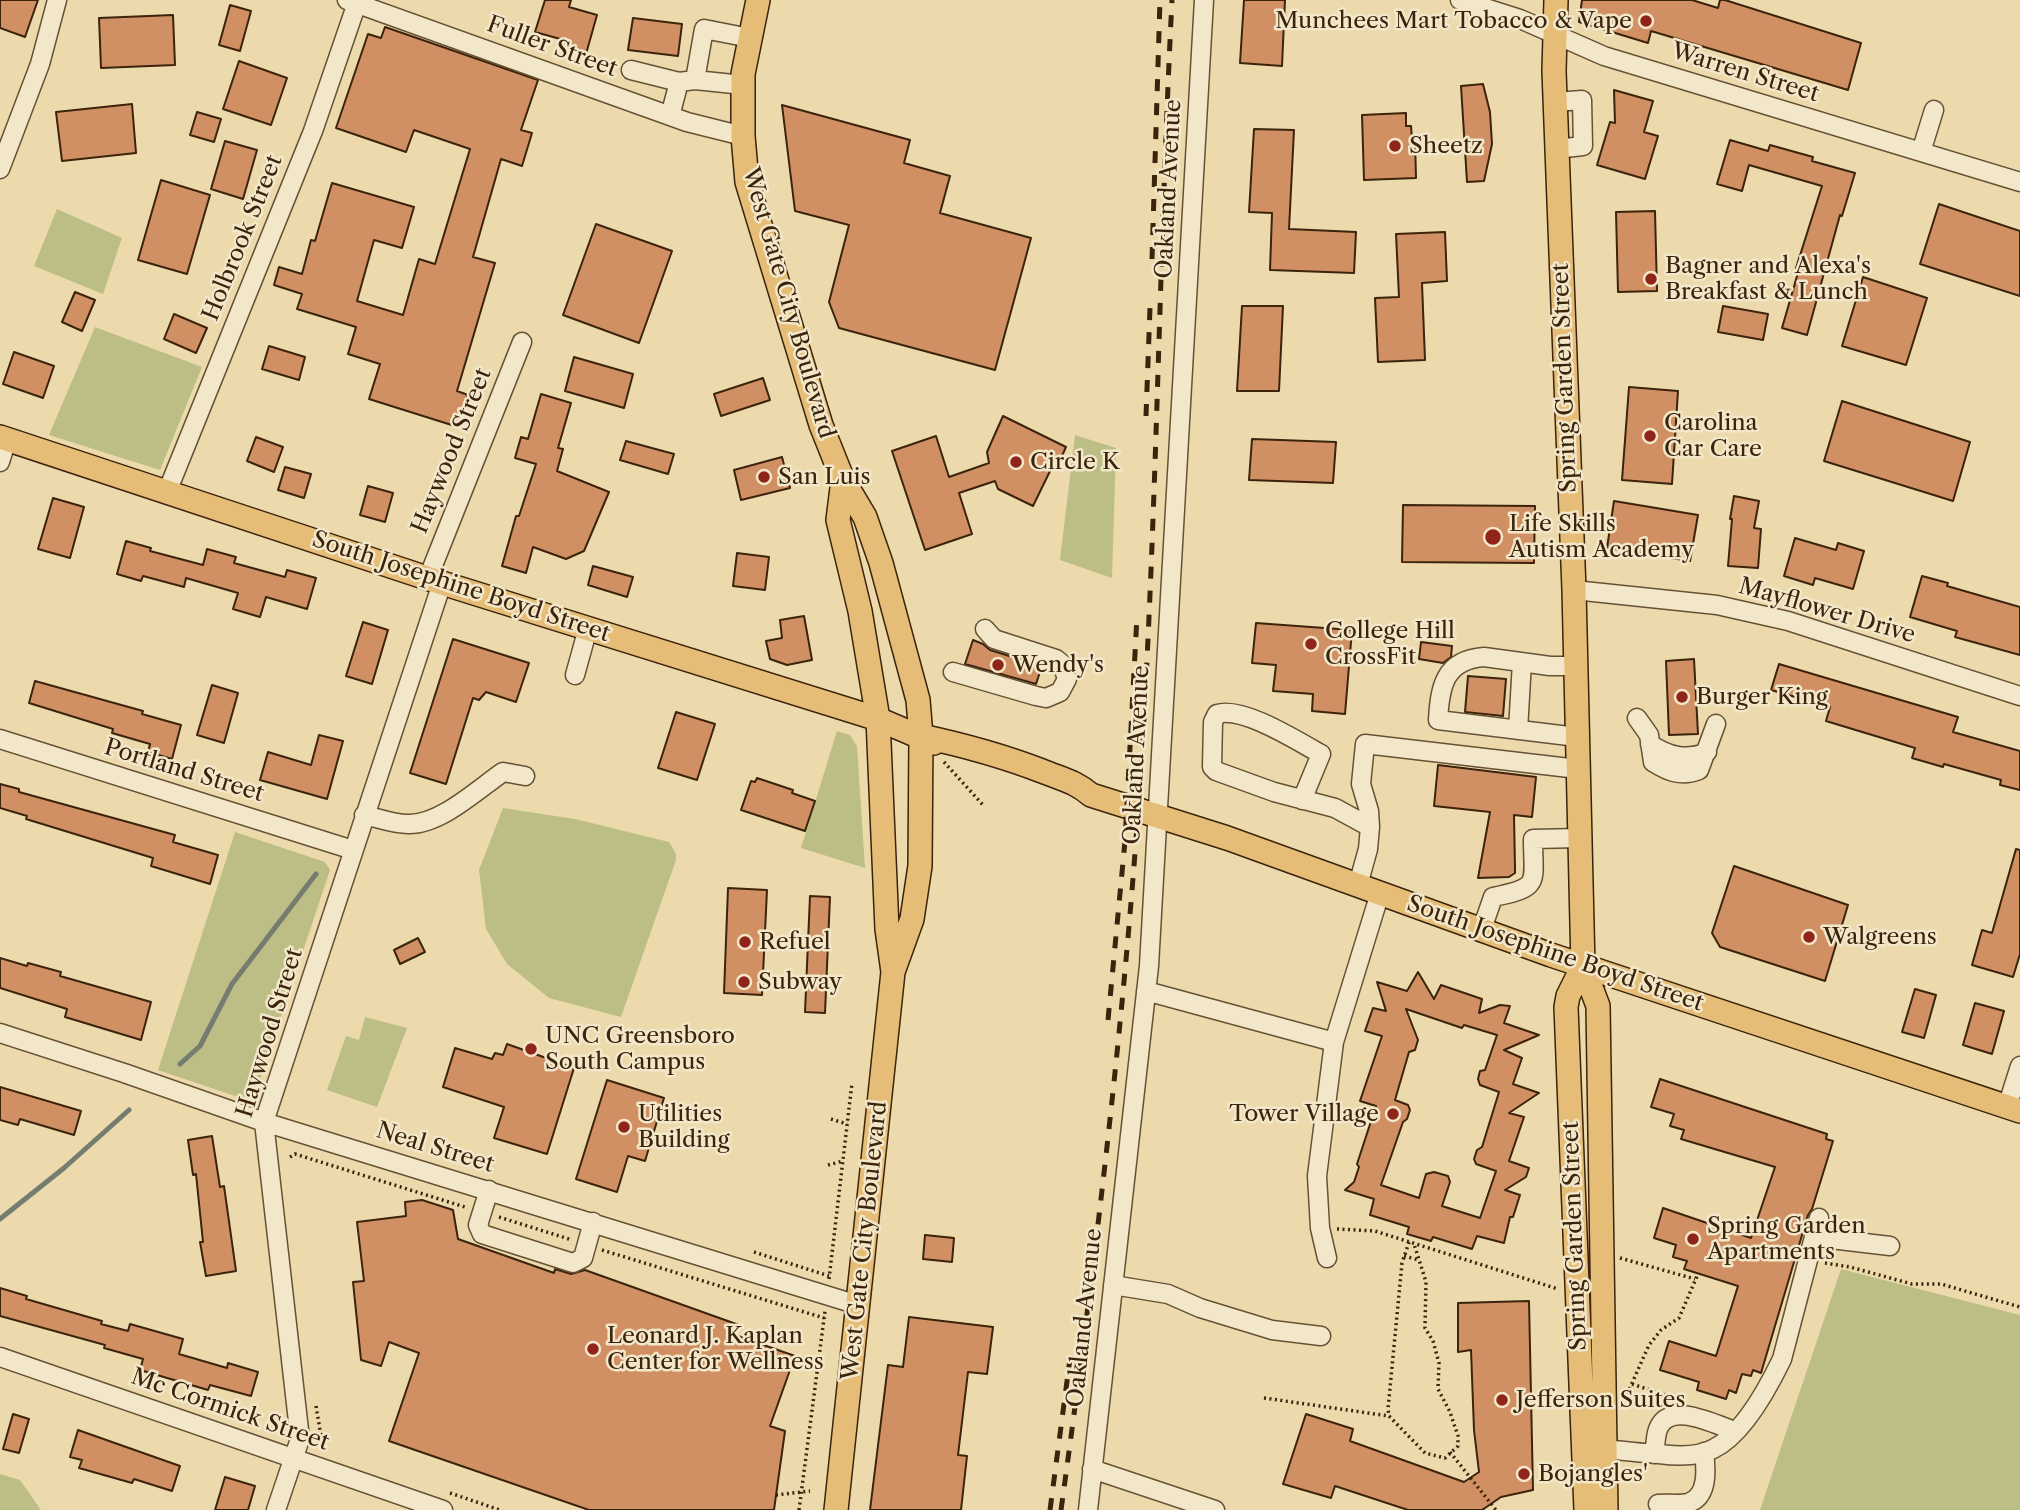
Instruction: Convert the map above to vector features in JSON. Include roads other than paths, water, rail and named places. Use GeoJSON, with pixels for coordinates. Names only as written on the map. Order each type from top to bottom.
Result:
{"type":"FeatureCollection","features":[{"type":"Feature","properties":{"kind":"main road","name":"West Gate City Boulevard"},"geometry":{"type":"LineString","coordinates":[[758,0],[743,85],[743,136],[747,182],[821,425],[843,480],[865,517],[884,574],[918,700],[921,737],[920,866],[912,919],[893,972],[836,1510]]}},
{"type":"Feature","properties":{"kind":"main road","name":"Spring Garden Street"},"geometry":{"type":"LineString","coordinates":[[1556,0],[1553,34],[1556,149],[1574,590],[1583,965],[1598,1006],[1605,1414],[1586,1510]]}},
{"type":"Feature","properties":{"kind":"main road","name":"South Josephine Boyd Street"},"geometry":{"type":"LineString","coordinates":[[4,438],[435,580],[878,719],[967,761],[1074,797],[1091,795],[1227,838],[1583,965],[2014,1109]]}},
{"type":"Feature","properties":{"kind":"main road","name":"West Gate City Boulevard"},"geometry":{"type":"LineString","coordinates":[[843,480],[838,520],[860,611],[878,719],[887,929],[893,972]]}},
{"type":"Feature","properties":{"kind":"main road","name":"Spring Garden Street"},"geometry":{"type":"LineString","coordinates":[[1583,965],[1568,996],[1566,1007],[1576,1294],[1606,1510]]}},
{"type":"Feature","properties":{"kind":"street"},"geometry":{"type":"LineString","coordinates":[[0,169],[40,64],[57,0]]}},
{"type":"Feature","properties":{"kind":"street","name":"Oakland Avenue"},"geometry":{"type":"LineString","coordinates":[[1088,1510],[1146,990],[1203,0]]}},
{"type":"Feature","properties":{"kind":"street","name":"Warren Street"},"geometry":{"type":"LineString","coordinates":[[1460,0],[1520,19],[1604,56],[1921,152],[1966,157],[2020,182]]}},
{"type":"Feature","properties":{"kind":"street","name":"Fuller Street"},"geometry":{"type":"LineString","coordinates":[[354,1],[670,116],[743,136]]}},
{"type":"Feature","properties":{"kind":"street","name":"Holbrook Street"},"geometry":{"type":"LineString","coordinates":[[167,492],[298,169],[339,59],[354,1]]}},
{"type":"Feature","properties":{"kind":"street"},"geometry":{"type":"LineString","coordinates":[[670,116],[687,81],[704,29],[750,38]]}},
{"type":"Feature","properties":{"kind":"street"},"geometry":{"type":"LineString","coordinates":[[631,70],[687,81],[743,85]]}},
{"type":"Feature","properties":{"kind":"street"},"geometry":{"type":"LineString","coordinates":[[1921,152],[1934,110]]}},
{"type":"Feature","properties":{"kind":"street","name":"Haywood Street"},"geometry":{"type":"LineString","coordinates":[[276,1510],[300,1439],[264,1122],[353,850],[435,580],[522,342]]}},
{"type":"Feature","properties":{"kind":"street"},"geometry":{"type":"LineString","coordinates":[[0,462],[4,438]]}},
{"type":"Feature","properties":{"kind":"street","name":"Mayflower Drive"},"geometry":{"type":"LineString","coordinates":[[1574,590],[1717,605],[1788,621],[2020,696]]}},
{"type":"Feature","properties":{"kind":"street"},"geometry":{"type":"LineString","coordinates":[[575,675],[588,628]]}},
{"type":"Feature","properties":{"kind":"street"},"geometry":{"type":"LineString","coordinates":[[953,672],[1046,698],[1060,692],[1067,679],[1066,672],[1056,659],[994,639],[985,629]]}},
{"type":"Feature","properties":{"kind":"street"},"geometry":{"type":"LineString","coordinates":[[1576,666],[1484,657],[1461,663],[1445,678],[1440,690],[1438,720],[1577,737]]}},
{"type":"Feature","properties":{"kind":"street"},"geometry":{"type":"LineString","coordinates":[[1518,730],[1522,662]]}},
{"type":"Feature","properties":{"kind":"street"},"geometry":{"type":"LineString","coordinates":[[1302,800],[1321,754],[1249,718],[1224,712],[1217,714],[1213,722],[1212,767],[1227,775],[1302,800],[1335,808],[1370,827]]}},
{"type":"Feature","properties":{"kind":"street"},"geometry":{"type":"LineString","coordinates":[[1637,718],[1649,735],[1650,744],[1664,753],[1681,757],[1696,757],[1707,752],[1716,724]]}},
{"type":"Feature","properties":{"kind":"street","name":"Portland Street"},"geometry":{"type":"LineString","coordinates":[[0,739],[353,850]]}},
{"type":"Feature","properties":{"kind":"street"},"geometry":{"type":"LineString","coordinates":[[1358,885],[1368,849],[1370,827],[1369,811],[1360,784],[1365,744],[1578,769]]}},
{"type":"Feature","properties":{"kind":"street"},"geometry":{"type":"LineString","coordinates":[[364,815],[408,824],[424,822],[441,816],[503,772],[525,776]]}},
{"type":"Feature","properties":{"kind":"street"},"geometry":{"type":"LineString","coordinates":[[1482,929],[1493,897],[1526,889],[1533,880],[1533,839],[1580,838]]}},
{"type":"Feature","properties":{"kind":"street"},"geometry":{"type":"LineString","coordinates":[[1327,1258],[1321,1228],[1317,1176],[1334,1042],[1380,893]]}},
{"type":"Feature","properties":{"kind":"street"},"geometry":{"type":"LineString","coordinates":[[1146,990],[1334,1042]]}},
{"type":"Feature","properties":{"kind":"street","name":"Neal Street"},"geometry":{"type":"LineString","coordinates":[[0,1033],[264,1122],[858,1305]]}},
{"type":"Feature","properties":{"kind":"street"},"geometry":{"type":"LineString","coordinates":[[2014,1109],[2020,1066]]}},
{"type":"Feature","properties":{"kind":"street"},"geometry":{"type":"LineString","coordinates":[[489,1190],[478,1225],[482,1234],[560,1259],[573,1263],[580,1261],[593,1222]]}},
{"type":"Feature","properties":{"kind":"street"},"geometry":{"type":"LineString","coordinates":[[1596,1449],[1689,1455],[1713,1450],[1735,1431],[1759,1400],[1782,1359],[1819,1218]]}},
{"type":"Feature","properties":{"kind":"street"},"geometry":{"type":"LineString","coordinates":[[1814,1237],[1890,1246]]}},
{"type":"Feature","properties":{"kind":"street"},"geometry":{"type":"LineString","coordinates":[[1113,1285],[1168,1294],[1200,1308],[1272,1330],[1321,1336]]}},
{"type":"Feature","properties":{"kind":"street","name":"Mc Cormick Street"},"geometry":{"type":"LineString","coordinates":[[0,1357],[443,1510]]}},
{"type":"Feature","properties":{"kind":"street"},"geometry":{"type":"LineString","coordinates":[[1654,1454],[1660,1425],[1672,1415],[1685,1414],[1735,1431]]}},
{"type":"Feature","properties":{"kind":"street"},"geometry":{"type":"LineString","coordinates":[[1658,1504],[1689,1503],[1698,1497],[1707,1472],[1704,1451]]}},
{"type":"Feature","properties":{"kind":"street"},"geometry":{"type":"LineString","coordinates":[[1092,1469],[1215,1510]]}},
{"type":"Feature","properties":{"kind":"waterway"},"geometry":{"type":"LineString","coordinates":[[180,1064],[200,1046],[232,984],[316,874]]}},
{"type":"Feature","properties":{"kind":"waterway"},"geometry":{"type":"LineString","coordinates":[[0,1219],[64,1168],[129,1110]]}},
{"type":"Feature","properties":{"kind":"railway"},"geometry":{"type":"LineString","coordinates":[[1152,259],[1160,0]]}},
{"type":"Feature","properties":{"kind":"railway"},"geometry":{"type":"LineString","coordinates":[[1061,1510],[1108,1140],[1127,954],[1141,768],[1151,576],[1172,0]]}},
{"type":"Feature","properties":{"kind":"railway"},"geometry":{"type":"LineString","coordinates":[[1146,416],[1150,308]]}},
{"type":"Feature","properties":{"kind":"railway"},"geometry":{"type":"LineString","coordinates":[[1108,1020],[1125,841],[1137,616]]}},
{"type":"Feature","properties":{"kind":"railway"},"geometry":{"type":"LineString","coordinates":[[1050,1510],[1071,1351]]}},
{"type":"Feature","properties":{"kind":"place","name":"Munchees Mart Tobacco & Vape"},"geometry":{"type":"Point","coordinates":[1646,21]}},
{"type":"Feature","properties":{"kind":"place","name":"Sheetz"},"geometry":{"type":"Point","coordinates":[1395,146]}},
{"type":"Feature","properties":{"kind":"place","name":"Bagner and Alexa's Breakfast & Lunch"},"geometry":{"type":"Point","coordinates":[1651,279]}},
{"type":"Feature","properties":{"kind":"place","name":"Carolina Car Care"},"geometry":{"type":"Point","coordinates":[1650,436]}},
{"type":"Feature","properties":{"kind":"place","name":"Circle K"},"geometry":{"type":"Point","coordinates":[1016,462]}},
{"type":"Feature","properties":{"kind":"place","name":"San Luis"},"geometry":{"type":"Point","coordinates":[764,477]}},
{"type":"Feature","properties":{"kind":"place","name":"Life Skills Autism Academy"},"geometry":{"type":"Point","coordinates":[1493,537]}},
{"type":"Feature","properties":{"kind":"place","name":"College Hill CrossFit"},"geometry":{"type":"Point","coordinates":[1311,644]}},
{"type":"Feature","properties":{"kind":"place","name":"Wendy's"},"geometry":{"type":"Point","coordinates":[998,665]}},
{"type":"Feature","properties":{"kind":"place","name":"Burger King"},"geometry":{"type":"Point","coordinates":[1682,697]}},
{"type":"Feature","properties":{"kind":"place","name":"Walgreens"},"geometry":{"type":"Point","coordinates":[1809,937]}},
{"type":"Feature","properties":{"kind":"place","name":"Refuel"},"geometry":{"type":"Point","coordinates":[745,942]}},
{"type":"Feature","properties":{"kind":"place","name":"Subway"},"geometry":{"type":"Point","coordinates":[744,982]}},
{"type":"Feature","properties":{"kind":"place","name":"UNC Greensboro South Campus"},"geometry":{"type":"Point","coordinates":[531,1049]}},
{"type":"Feature","properties":{"kind":"place","name":"Tower Village"},"geometry":{"type":"Point","coordinates":[1393,1114]}},
{"type":"Feature","properties":{"kind":"place","name":"Utilities Building"},"geometry":{"type":"Point","coordinates":[624,1127]}},
{"type":"Feature","properties":{"kind":"place","name":"Spring Garden Apartments"},"geometry":{"type":"Point","coordinates":[1693,1239]}},
{"type":"Feature","properties":{"kind":"place","name":"Leonard J. Kaplan Center for Wellness"},"geometry":{"type":"Point","coordinates":[593,1349]}},
{"type":"Feature","properties":{"kind":"place","name":"Jefferson Suites"},"geometry":{"type":"Point","coordinates":[1502,1400]}},
{"type":"Feature","properties":{"kind":"place","name":"Bojangles'"},"geometry":{"type":"Point","coordinates":[1524,1474]}}]}
